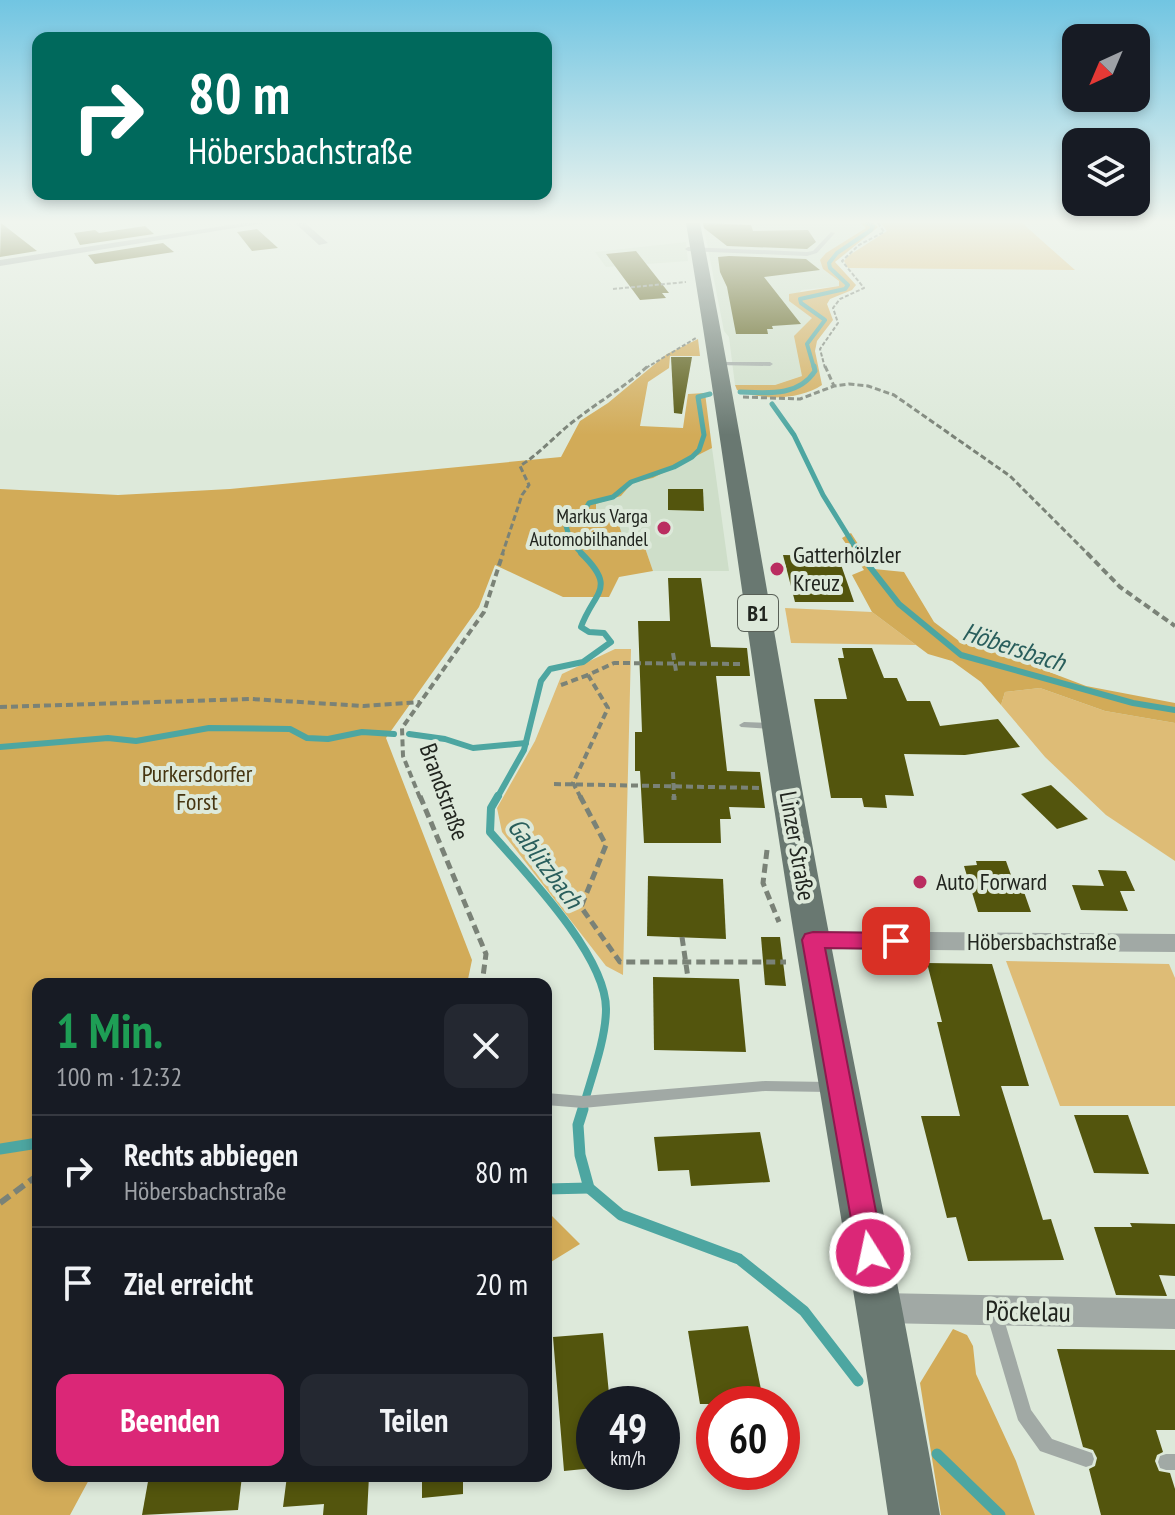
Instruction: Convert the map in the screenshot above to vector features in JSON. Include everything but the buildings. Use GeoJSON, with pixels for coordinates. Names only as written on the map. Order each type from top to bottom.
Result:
{"type":"FeatureCollection","features":[{"type":"Feature","properties":{"kind":"main road","name":"Linzer Straße"},"geometry":{"type":"LineString","coordinates":[[706,294],[725,397],[761,726],[801,951],[839,1087],[881,1308],[914,1515]]}},
{"type":"Feature","properties":{"kind":"street","name":"Höbersbachstraße"},"geometry":{"type":"LineString","coordinates":[[801,951],[1175,943]]}},
{"type":"Feature","properties":{"kind":"street","name":"Pöckelau"},"geometry":{"type":"LineString","coordinates":[[881,1308],[1175,1314]]}},
{"type":"Feature","properties":{"kind":"lane"},"geometry":{"type":"LineString","coordinates":[[718,363],[770,364]]}},
{"type":"Feature","properties":{"kind":"lane"},"geometry":{"type":"LineString","coordinates":[[552,1099],[609,1100],[765,1086],[839,1087]]}},
{"type":"Feature","properties":{"kind":"lane"},"geometry":{"type":"LineString","coordinates":[[993,1310],[1024,1414],[1046,1445],[1086,1459]]}},
{"type":"Feature","properties":{"kind":"path"},"geometry":{"type":"LineString","coordinates":[[834,386],[826,372],[820,349],[838,323],[833,308],[836,302],[853,294]]}},
{"type":"Feature","properties":{"kind":"path","name":"Brandstraße"},"geometry":{"type":"LineString","coordinates":[[483,978],[486,954],[403,756],[402,728],[492,596],[522,495],[529,485],[520,466],[543,451],[576,419],[618,392],[656,360],[688,340],[713,332]]}},
{"type":"Feature","properties":{"kind":"path"},"geometry":{"type":"LineString","coordinates":[[725,397],[800,399],[834,386],[858,384],[884,390],[978,451],[1028,492],[1120,587],[1175,626]]}},
{"type":"Feature","properties":{"kind":"path"},"geometry":{"type":"LineString","coordinates":[[673,653],[676,671]]}},
{"type":"Feature","properties":{"kind":"path"},"geometry":{"type":"LineString","coordinates":[[561,685],[614,663],[754,664]]}},
{"type":"Feature","properties":{"kind":"path"},"geometry":{"type":"LineString","coordinates":[[573,783],[608,708],[588,675]]}},
{"type":"Feature","properties":{"kind":"path"},"geometry":{"type":"LineString","coordinates":[[0,707],[251,699],[364,706],[420,702]]}},
{"type":"Feature","properties":{"kind":"path"},"geometry":{"type":"LineString","coordinates":[[673,772],[674,800]]}},
{"type":"Feature","properties":{"kind":"path"},"geometry":{"type":"LineString","coordinates":[[573,783],[606,845],[581,907],[620,962],[685,962],[801,951]]}},
{"type":"Feature","properties":{"kind":"path"},"geometry":{"type":"LineString","coordinates":[[554,784],[771,789]]}},
{"type":"Feature","properties":{"kind":"path"},"geometry":{"type":"LineString","coordinates":[[682,937],[688,978]]}},
{"type":"Feature","properties":{"kind":"path"},"geometry":{"type":"LineString","coordinates":[[0,1203],[32,1179]]}},
{"type":"Feature","properties":{"kind":"shaded area"},"geometry":{"type":"Polygon","coordinates":[[[717,294],[798,294],[789,301],[813,318],[802,376],[775,385],[735,385],[729,337],[724,331],[717,294]]]}},
{"type":"Feature","properties":{"kind":"shaded area"},"geometry":{"type":"Polygon","coordinates":[[[712,448],[729,571],[653,571],[643,542],[623,537],[595,513],[596,504],[621,496],[632,483],[653,478],[712,448]]]}},
{"type":"Feature","properties":{"kind":"shaded area"},"geometry":{"type":"Polygon","coordinates":[[[785,608],[872,612],[916,645],[791,643],[785,608]]]}},
{"type":"Feature","properties":{"kind":"shaded area"},"geometry":{"type":"Polygon","coordinates":[[[615,649],[631,649],[623,975],[606,966],[502,832],[497,808],[535,741],[562,674],[615,649]]]}},
{"type":"Feature","properties":{"kind":"shaded area"},"geometry":{"type":"Polygon","coordinates":[[[1040,688],[1105,711],[1175,723],[1175,861],[1106,815],[1045,757],[1001,705],[1005,692],[1040,688]]]}},
{"type":"Feature","properties":{"kind":"shaded area"},"geometry":{"type":"Polygon","coordinates":[[[1006,961],[1169,964],[1175,978],[1175,1106],[1060,1106],[1006,961]]]}},
{"type":"Feature","properties":{"kind":"green space"},"geometry":{"type":"Polygon","coordinates":[[[789,294],[843,294],[830,299],[827,304],[833,320],[817,341],[815,351],[822,385],[803,394],[780,397],[757,396],[737,390],[735,385],[775,385],[802,376],[794,336],[812,318],[789,301],[789,294]]]}},
{"type":"Feature","properties":{"kind":"green space","name":"Purkersdorfer Forst"},"geometry":{"type":"Polygon","coordinates":[[[698,339],[700,356],[670,356],[669,368],[648,382],[640,426],[683,428],[688,394],[705,393],[712,448],[653,478],[632,483],[621,496],[596,504],[596,513],[615,514],[623,537],[643,542],[653,571],[619,577],[609,597],[563,597],[495,565],[479,607],[386,738],[472,960],[468,978],[32,978],[32,1482],[88,1482],[70,1515],[0,1515],[0,489],[118,495],[230,489],[561,457],[580,421],[608,403],[667,354],[698,339]]]}},
{"type":"Feature","properties":{"kind":"green space"},"geometry":{"type":"Polygon","coordinates":[[[851,533],[874,569],[904,572],[934,622],[963,644],[1005,644],[1036,651],[1044,670],[1086,686],[1175,703],[1175,723],[1105,711],[1040,688],[1005,692],[1001,705],[981,682],[952,661],[928,654],[872,612],[852,575],[864,570],[842,538],[851,533]]]}},
{"type":"Feature","properties":{"kind":"green space"},"geometry":{"type":"Polygon","coordinates":[[[552,1216],[580,1244],[552,1261],[552,1216]]]}},
{"type":"Feature","properties":{"kind":"green space"},"geometry":{"type":"Polygon","coordinates":[[[953,1329],[967,1335],[973,1346],[976,1374],[1016,1461],[1035,1515],[941,1515],[920,1383],[953,1329]]]}},
{"type":"Feature","properties":{"kind":"waterway","name":"Gablitzbach"},"geometry":{"type":"LineString","coordinates":[[814,368],[807,344],[825,320],[801,303],[800,299],[824,294]]}},
{"type":"Feature","properties":{"kind":"waterway","name":"Gablitzbach"},"geometry":{"type":"LineString","coordinates":[[740,392],[771,393],[791,389],[808,379],[815,371],[814,366]]}},
{"type":"Feature","properties":{"kind":"waterway","name":"Gablitzbach"},"geometry":{"type":"LineString","coordinates":[[583,555],[571,542],[566,526],[581,517],[589,503],[613,497],[631,482],[674,467],[692,457],[699,450],[704,435],[698,397],[710,394]]}},
{"type":"Feature","properties":{"kind":"waterway","name":"Höbersbach"},"geometry":{"type":"LineString","coordinates":[[772,404],[794,435],[823,495],[860,555]]}},
{"type":"Feature","properties":{"kind":"waterway","name":"Gablitzbach"},"geometry":{"type":"LineString","coordinates":[[526,743],[541,681],[550,669],[583,662],[611,642],[604,633],[589,632],[581,627],[601,583],[592,565],[581,553]]}},
{"type":"Feature","properties":{"kind":"waterway","name":"Höbersbach"},"geometry":{"type":"LineString","coordinates":[[859,553],[899,604],[961,655],[1133,703],[1175,710]]}},
{"type":"Feature","properties":{"kind":"waterway"},"geometry":{"type":"LineString","coordinates":[[0,747],[108,738],[136,741],[209,728],[290,729],[307,738],[328,739],[362,732],[394,734]]}},
{"type":"Feature","properties":{"kind":"waterway"},"geometry":{"type":"LineString","coordinates":[[409,734],[445,739],[473,748],[526,743]]}},
{"type":"Feature","properties":{"kind":"waterway","name":"Gablitzbach"},"geometry":{"type":"LineString","coordinates":[[497,798],[526,743]]}},
{"type":"Feature","properties":{"kind":"waterway","name":"Gablitzbach"},"geometry":{"type":"LineString","coordinates":[[498,796],[491,808],[490,832],[542,891],[579,940],[602,988],[606,1009],[603,1034],[582,1111]]}},
{"type":"Feature","properties":{"kind":"waterway","name":"Gablitzbach"},"geometry":{"type":"LineString","coordinates":[[583,1109],[578,1125],[580,1155],[589,1188]]}},
{"type":"Feature","properties":{"kind":"waterway"},"geometry":{"type":"LineString","coordinates":[[0,1149],[32,1144]]}},
{"type":"Feature","properties":{"kind":"waterway"},"geometry":{"type":"LineString","coordinates":[[552,1189],[589,1188]]}},
{"type":"Feature","properties":{"kind":"waterway","name":"Gablitzbach"},"geometry":{"type":"LineString","coordinates":[[589,1188],[621,1215],[739,1259],[804,1311],[858,1381]]}},
{"type":"Feature","properties":{"kind":"waterway","name":"Gablitzbach"},"geometry":{"type":"LineString","coordinates":[[937,1454],[1000,1515]]}},
{"type":"Feature","properties":{"kind":"place","name":"Markus Varga Automobilhandel"},"geometry":{"type":"Point","coordinates":[664,528]}},
{"type":"Feature","properties":{"kind":"place","name":"Gatterhölzler Kreuz"},"geometry":{"type":"Point","coordinates":[777,569]}},
{"type":"Feature","properties":{"kind":"place","name":"Auto Forward"},"geometry":{"type":"Point","coordinates":[920,882]}},
{"type":"Feature","properties":{"kind":"route"},"geometry":{"type":"LineString","coordinates":[[870,1253],[813,940],[896,941]]}}]}
